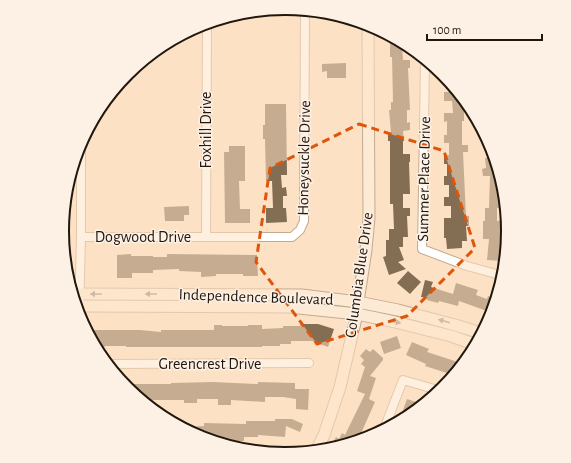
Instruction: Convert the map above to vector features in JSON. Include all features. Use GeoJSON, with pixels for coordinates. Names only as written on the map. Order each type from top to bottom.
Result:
{"type":"FeatureCollection","features":[{"type":"Feature","properties":{"kind":"main road","name":"Columbia Blue Drive"},"geometry":{"type":"LineString","coordinates":[[319,445],[324,435],[340,387],[357,314],[366,250],[369,218],[368,31]]}},
{"type":"Feature","properties":{"kind":"main road","name":"Independence Boulevard"},"geometry":{"type":"LineString","coordinates":[[78,294],[302,295],[358,302],[424,316],[477,332]]}},
{"type":"Feature","properties":{"kind":"main road"},"geometry":{"type":"LineString","coordinates":[[216,294],[216,306]]}},
{"type":"Feature","properties":{"kind":"main road","name":"Independence Boulevard"},"geometry":{"type":"LineString","coordinates":[[83,309],[216,306],[289,307],[357,314],[424,328],[471,343]]}},
{"type":"Feature","properties":{"kind":"street","name":"Honeysuckle Drive"},"geometry":{"type":"LineString","coordinates":[[206,237],[292,237],[300,230],[304,221],[305,16]]}},
{"type":"Feature","properties":{"kind":"street","name":"Foxhill Drive"},"geometry":{"type":"LineString","coordinates":[[206,237],[207,29]]}},
{"type":"Feature","properties":{"kind":"street","name":"Summer Place Drive"},"geometry":{"type":"LineString","coordinates":[[425,66],[422,249],[467,266],[498,274]]}},
{"type":"Feature","properties":{"kind":"street"},"geometry":{"type":"LineString","coordinates":[[77,292],[81,237],[80,162]]}},
{"type":"Feature","properties":{"kind":"street","name":"Dogwood Drive"},"geometry":{"type":"LineString","coordinates":[[81,237],[206,237]]}},
{"type":"Feature","properties":{"kind":"street","name":"Greencrest Drive"},"geometry":{"type":"LineString","coordinates":[[115,364],[309,363]]}},
{"type":"Feature","properties":{"kind":"street"},"geometry":{"type":"LineString","coordinates":[[387,423],[403,380],[434,389]]}},
{"type":"Feature","properties":{"kind":"highlighted area"},"geometry":{"type":"Polygon","coordinates":[[[359,124],[444,151],[475,248],[407,316],[317,344],[256,262],[270,168],[359,124]]]}},
{"type":"Feature","properties":{"kind":"building"},"geometry":{"type":"Polygon","coordinates":[[[390,42],[402,49],[403,60],[410,60],[410,68],[408,68],[410,110],[407,110],[407,123],[410,122],[410,130],[403,131],[403,154],[410,154],[410,194],[403,194],[403,208],[410,208],[410,216],[407,216],[408,237],[403,237],[403,247],[399,247],[404,260],[398,262],[406,269],[389,275],[383,257],[386,256],[386,240],[389,240],[389,229],[394,229],[393,204],[390,204],[390,141],[388,141],[388,133],[391,133],[389,110],[391,110],[391,102],[393,102],[392,57],[390,57],[390,42]]]}},
{"type":"Feature","properties":{"kind":"building"},"geometry":{"type":"Polygon","coordinates":[[[346,63],[346,78],[327,78],[327,71],[322,72],[322,64],[346,63]]]}},
{"type":"Feature","properties":{"kind":"building"},"geometry":{"type":"Polygon","coordinates":[[[444,92],[450,92],[464,109],[464,121],[462,121],[462,145],[468,145],[468,152],[463,152],[466,216],[469,216],[469,226],[466,226],[467,241],[462,241],[462,248],[447,249],[446,238],[444,238],[444,218],[451,218],[451,206],[444,206],[444,197],[449,197],[449,185],[444,185],[444,176],[447,176],[447,164],[444,164],[444,155],[449,155],[449,143],[444,143],[444,135],[447,135],[447,121],[444,122],[444,113],[453,113],[452,101],[444,101],[444,92]]]}},
{"type":"Feature","properties":{"kind":"building"},"geometry":{"type":"Polygon","coordinates":[[[265,104],[286,104],[287,175],[281,175],[282,188],[286,187],[287,196],[283,196],[283,208],[286,208],[287,222],[266,223],[266,208],[273,208],[272,181],[266,181],[265,139],[263,139],[265,104]]]}},
{"type":"Feature","properties":{"kind":"building"},"geometry":{"type":"Polygon","coordinates":[[[229,146],[245,146],[245,181],[239,181],[240,209],[250,209],[250,223],[225,223],[224,152],[229,152],[229,146]]]}},
{"type":"Feature","properties":{"kind":"building"},"geometry":{"type":"Polygon","coordinates":[[[488,154],[495,175],[501,208],[497,208],[497,221],[502,220],[502,246],[500,261],[487,260],[489,239],[483,239],[485,208],[489,208],[490,176],[483,176],[482,169],[486,168],[485,158],[488,158],[488,154]]]}},
{"type":"Feature","properties":{"kind":"building"},"geometry":{"type":"Polygon","coordinates":[[[189,206],[189,215],[184,215],[184,221],[165,221],[164,207],[189,206]]]}},
{"type":"Feature","properties":{"kind":"building"},"geometry":{"type":"Polygon","coordinates":[[[131,254],[131,256],[153,257],[167,257],[167,254],[257,255],[258,276],[243,276],[243,274],[216,274],[216,276],[201,277],[201,272],[179,271],[179,269],[153,270],[153,273],[132,273],[132,278],[117,278],[117,255],[131,254]]]}},
{"type":"Feature","properties":{"kind":"building"},"geometry":{"type":"Polygon","coordinates":[[[408,271],[421,282],[410,294],[397,283],[408,271]]]}},
{"type":"Feature","properties":{"kind":"building"},"geometry":{"type":"Polygon","coordinates":[[[425,280],[433,282],[431,287],[453,294],[456,283],[478,290],[476,295],[487,299],[488,296],[492,297],[493,295],[487,312],[459,301],[458,306],[439,301],[438,303],[421,297],[425,280]]]}},
{"type":"Feature","properties":{"kind":"building"},"geometry":{"type":"Polygon","coordinates":[[[300,324],[318,324],[334,329],[328,347],[312,341],[291,341],[291,344],[262,347],[102,347],[93,330],[140,330],[161,332],[161,330],[214,330],[214,325],[262,325],[262,329],[283,328],[283,326],[300,326],[300,324]]]}},
{"type":"Feature","properties":{"kind":"building"},"geometry":{"type":"Polygon","coordinates":[[[397,336],[401,348],[384,354],[380,342],[397,336]]]}},
{"type":"Feature","properties":{"kind":"building"},"geometry":{"type":"Polygon","coordinates":[[[412,342],[429,349],[427,352],[458,362],[448,374],[425,366],[426,364],[406,355],[412,342]]]}},
{"type":"Feature","properties":{"kind":"building"},"geometry":{"type":"Polygon","coordinates":[[[366,349],[370,352],[373,349],[383,358],[370,376],[376,378],[369,399],[375,402],[360,435],[333,443],[336,437],[339,439],[342,433],[345,435],[365,394],[357,391],[365,367],[361,364],[364,360],[360,356],[366,349]]]}},
{"type":"Feature","properties":{"kind":"building"},"geometry":{"type":"Polygon","coordinates":[[[295,383],[295,389],[309,389],[308,410],[296,409],[296,399],[283,397],[265,397],[265,402],[231,400],[231,405],[218,405],[218,399],[197,399],[197,403],[184,403],[184,400],[150,400],[131,384],[295,383]]]}},
{"type":"Feature","properties":{"kind":"building"},"geometry":{"type":"Polygon","coordinates":[[[407,399],[418,403],[406,412],[402,413],[407,399]]]}},
{"type":"Feature","properties":{"kind":"building"},"geometry":{"type":"Polygon","coordinates":[[[275,419],[292,419],[303,424],[300,432],[286,426],[285,437],[258,435],[258,437],[244,437],[244,441],[229,441],[191,427],[204,426],[204,423],[246,424],[246,421],[275,421],[275,419]]]}}]}
